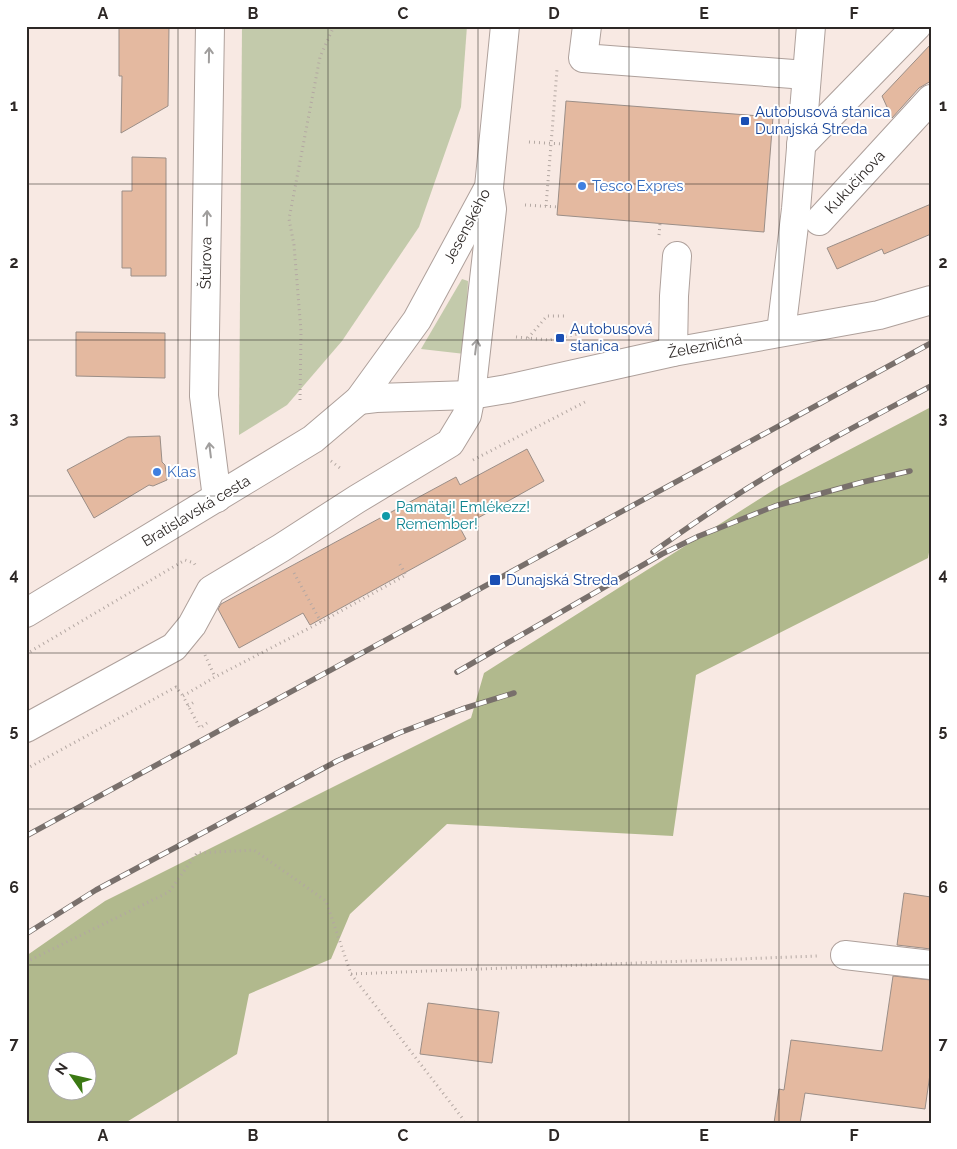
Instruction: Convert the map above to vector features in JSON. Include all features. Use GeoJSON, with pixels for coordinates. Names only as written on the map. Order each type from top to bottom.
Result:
{"type":"FeatureCollection","features":[{"type":"Feature","properties":{"kind":"street","name":"Štúrova"},"geometry":{"type":"LineString","coordinates":[[210,26],[204,396],[217,498]]}},
{"type":"Feature","properties":{"kind":"street","name":"Jesenského"},"geometry":{"type":"LineString","coordinates":[[359,400],[417,320],[489,187],[504,26]]}},
{"type":"Feature","properties":{"kind":"street"},"geometry":{"type":"LineString","coordinates":[[587,26],[583,58],[806,75]]}},
{"type":"Feature","properties":{"kind":"street"},"geometry":{"type":"LineString","coordinates":[[781,332],[796,209],[811,26]]}},
{"type":"Feature","properties":{"kind":"street"},"geometry":{"type":"LineString","coordinates":[[800,145],[917,26]]}},
{"type":"Feature","properties":{"kind":"street","name":"Kukučínova"},"geometry":{"type":"LineString","coordinates":[[819,221],[931,99]]}},
{"type":"Feature","properties":{"kind":"street"},"geometry":{"type":"LineString","coordinates":[[26,728],[174,647],[192,626],[210,590],[450,443],[467,415],[471,395],[492,210],[489,187]]}},
{"type":"Feature","properties":{"kind":"street"},"geometry":{"type":"LineString","coordinates":[[668,248],[674,296],[673,352]]}},
{"type":"Feature","properties":{"kind":"street","name":"Železničná"},"geometry":{"type":"LineString","coordinates":[[359,400],[471,395],[507,389],[673,352],[879,315],[931,300]]}},
{"type":"Feature","properties":{"kind":"street","name":"Bratislavská cesta"},"geometry":{"type":"LineString","coordinates":[[26,613],[313,439],[359,400]]}},
{"type":"Feature","properties":{"kind":"street"},"geometry":{"type":"LineString","coordinates":[[845,954],[931,965]]}},
{"type":"Feature","properties":{"kind":"path"},"geometry":{"type":"LineString","coordinates":[[300,400],[301,331],[294,245],[288,219],[320,57],[334,26]]}},
{"type":"Feature","properties":{"kind":"path"},"geometry":{"type":"LineString","coordinates":[[546,206],[558,65]]}},
{"type":"Feature","properties":{"kind":"path"},"geometry":{"type":"LineString","coordinates":[[529,142],[563,144]]}},
{"type":"Feature","properties":{"kind":"path"},"geometry":{"type":"LineString","coordinates":[[525,205],[558,207]]}},
{"type":"Feature","properties":{"kind":"path"},"geometry":{"type":"LineString","coordinates":[[660,224],[668,248]]}},
{"type":"Feature","properties":{"kind":"path"},"geometry":{"type":"LineString","coordinates":[[528,338],[547,316],[565,316]]}},
{"type":"Feature","properties":{"kind":"path"},"geometry":{"type":"LineString","coordinates":[[516,337],[549,340],[587,332],[627,334]]}},
{"type":"Feature","properties":{"kind":"path"},"geometry":{"type":"LineString","coordinates":[[465,464],[586,401]]}},
{"type":"Feature","properties":{"kind":"path"},"geometry":{"type":"LineString","coordinates":[[329,459],[340,468]]}},
{"type":"Feature","properties":{"kind":"path"},"geometry":{"type":"LineString","coordinates":[[281,548],[321,622]]}},
{"type":"Feature","properties":{"kind":"path"},"geometry":{"type":"LineString","coordinates":[[26,654],[185,560],[194,563],[210,590]]}},
{"type":"Feature","properties":{"kind":"path"},"geometry":{"type":"LineString","coordinates":[[183,696],[406,575],[398,561]]}},
{"type":"Feature","properties":{"kind":"path"},"geometry":{"type":"LineString","coordinates":[[26,769],[176,687],[200,728],[208,723]]}},
{"type":"Feature","properties":{"kind":"path"},"geometry":{"type":"LineString","coordinates":[[188,706],[194,702]]}},
{"type":"Feature","properties":{"kind":"path"},"geometry":{"type":"LineString","coordinates":[[26,962],[169,892],[197,853],[254,850],[326,901],[351,974],[463,1119],[464,1123]]}},
{"type":"Feature","properties":{"kind":"path"},"geometry":{"type":"LineString","coordinates":[[351,974],[845,954]]}},
{"type":"Feature","properties":{"kind":"green space"},"geometry":{"type":"Polygon","coordinates":[[[242,26],[467,26],[461,107],[419,227],[342,341],[287,405],[239,435],[242,26]]]}},
{"type":"Feature","properties":{"kind":"green space"},"geometry":{"type":"Polygon","coordinates":[[[462,279],[468,281],[465,354],[421,349],[462,279]]]}},
{"type":"Feature","properties":{"kind":"green space"},"geometry":{"type":"Polygon","coordinates":[[[931,407],[931,541],[928,558],[696,675],[673,836],[447,824],[350,914],[331,959],[249,994],[237,1054],[125,1123],[26,1123],[26,956],[105,901],[471,718],[484,673],[780,486],[931,407]]]}},
{"type":"Feature","properties":{"kind":"building"},"geometry":{"type":"Polygon","coordinates":[[[119,26],[169,26],[168,106],[121,133],[122,76],[119,76],[119,26]]]}},
{"type":"Feature","properties":{"kind":"building"},"geometry":{"type":"Polygon","coordinates":[[[931,44],[931,81],[919,88],[892,118],[882,96],[931,44]]]}},
{"type":"Feature","properties":{"kind":"building"},"geometry":{"type":"Polygon","coordinates":[[[566,101],[773,117],[764,232],[557,215],[566,101]]]}},
{"type":"Feature","properties":{"kind":"building"},"geometry":{"type":"Polygon","coordinates":[[[132,157],[166,158],[166,276],[131,276],[131,268],[122,268],[122,191],[132,191],[132,157]]]}},
{"type":"Feature","properties":{"kind":"building"},"geometry":{"type":"Polygon","coordinates":[[[931,204],[931,234],[884,254],[882,249],[837,269],[827,248],[931,204]]]}},
{"type":"Feature","properties":{"kind":"building"},"geometry":{"type":"Polygon","coordinates":[[[76,332],[165,333],[165,378],[76,376],[76,332]]]}},
{"type":"Feature","properties":{"kind":"building"},"geometry":{"type":"Polygon","coordinates":[[[160,436],[162,462],[165,465],[167,480],[153,486],[149,485],[94,518],[67,470],[128,437],[160,436]]]}},
{"type":"Feature","properties":{"kind":"building"},"geometry":{"type":"Polygon","coordinates":[[[527,449],[544,481],[460,528],[466,539],[310,625],[303,613],[239,648],[218,609],[221,604],[456,477],[460,485],[527,449]]]}},
{"type":"Feature","properties":{"kind":"building"},"geometry":{"type":"Polygon","coordinates":[[[904,893],[931,897],[931,949],[897,945],[904,893]]]}},
{"type":"Feature","properties":{"kind":"building"},"geometry":{"type":"Polygon","coordinates":[[[893,976],[931,980],[931,1067],[925,1109],[805,1093],[800,1123],[774,1123],[779,1089],[784,1090],[791,1040],[882,1051],[893,976]]]}},
{"type":"Feature","properties":{"kind":"building"},"geometry":{"type":"Polygon","coordinates":[[[428,1003],[499,1012],[492,1063],[420,1054],[428,1003]]]}},
{"type":"Feature","properties":{"kind":"railway"},"geometry":{"type":"LineString","coordinates":[[26,836],[931,343]]}},
{"type":"Feature","properties":{"kind":"railway"},"geometry":{"type":"LineString","coordinates":[[653,552],[717,508],[776,471],[931,386]]}},
{"type":"Feature","properties":{"kind":"railway"},"geometry":{"type":"LineString","coordinates":[[457,672],[662,554],[699,536],[775,506],[910,471]]}},
{"type":"Feature","properties":{"kind":"railway"},"geometry":{"type":"LineString","coordinates":[[26,934],[96,890],[337,761],[399,733],[462,709],[514,693]]}},
{"type":"Feature","properties":{"kind":"place","name":"Autobusová stanica Dunajská Streda"},"geometry":{"type":"Point","coordinates":[745,121]}},
{"type":"Feature","properties":{"kind":"place","name":"Tesco Expres"},"geometry":{"type":"Point","coordinates":[582,186]}},
{"type":"Feature","properties":{"kind":"place","name":"Autobusová stanica"},"geometry":{"type":"Point","coordinates":[560,338]}},
{"type":"Feature","properties":{"kind":"place","name":"Klas"},"geometry":{"type":"Point","coordinates":[157,472]}},
{"type":"Feature","properties":{"kind":"place","name":"Pamätaj! Emlékezz! Remember!"},"geometry":{"type":"Point","coordinates":[386,516]}},
{"type":"Feature","properties":{"kind":"place","name":"Dunajská Streda"},"geometry":{"type":"Point","coordinates":[495,580]}}]}
